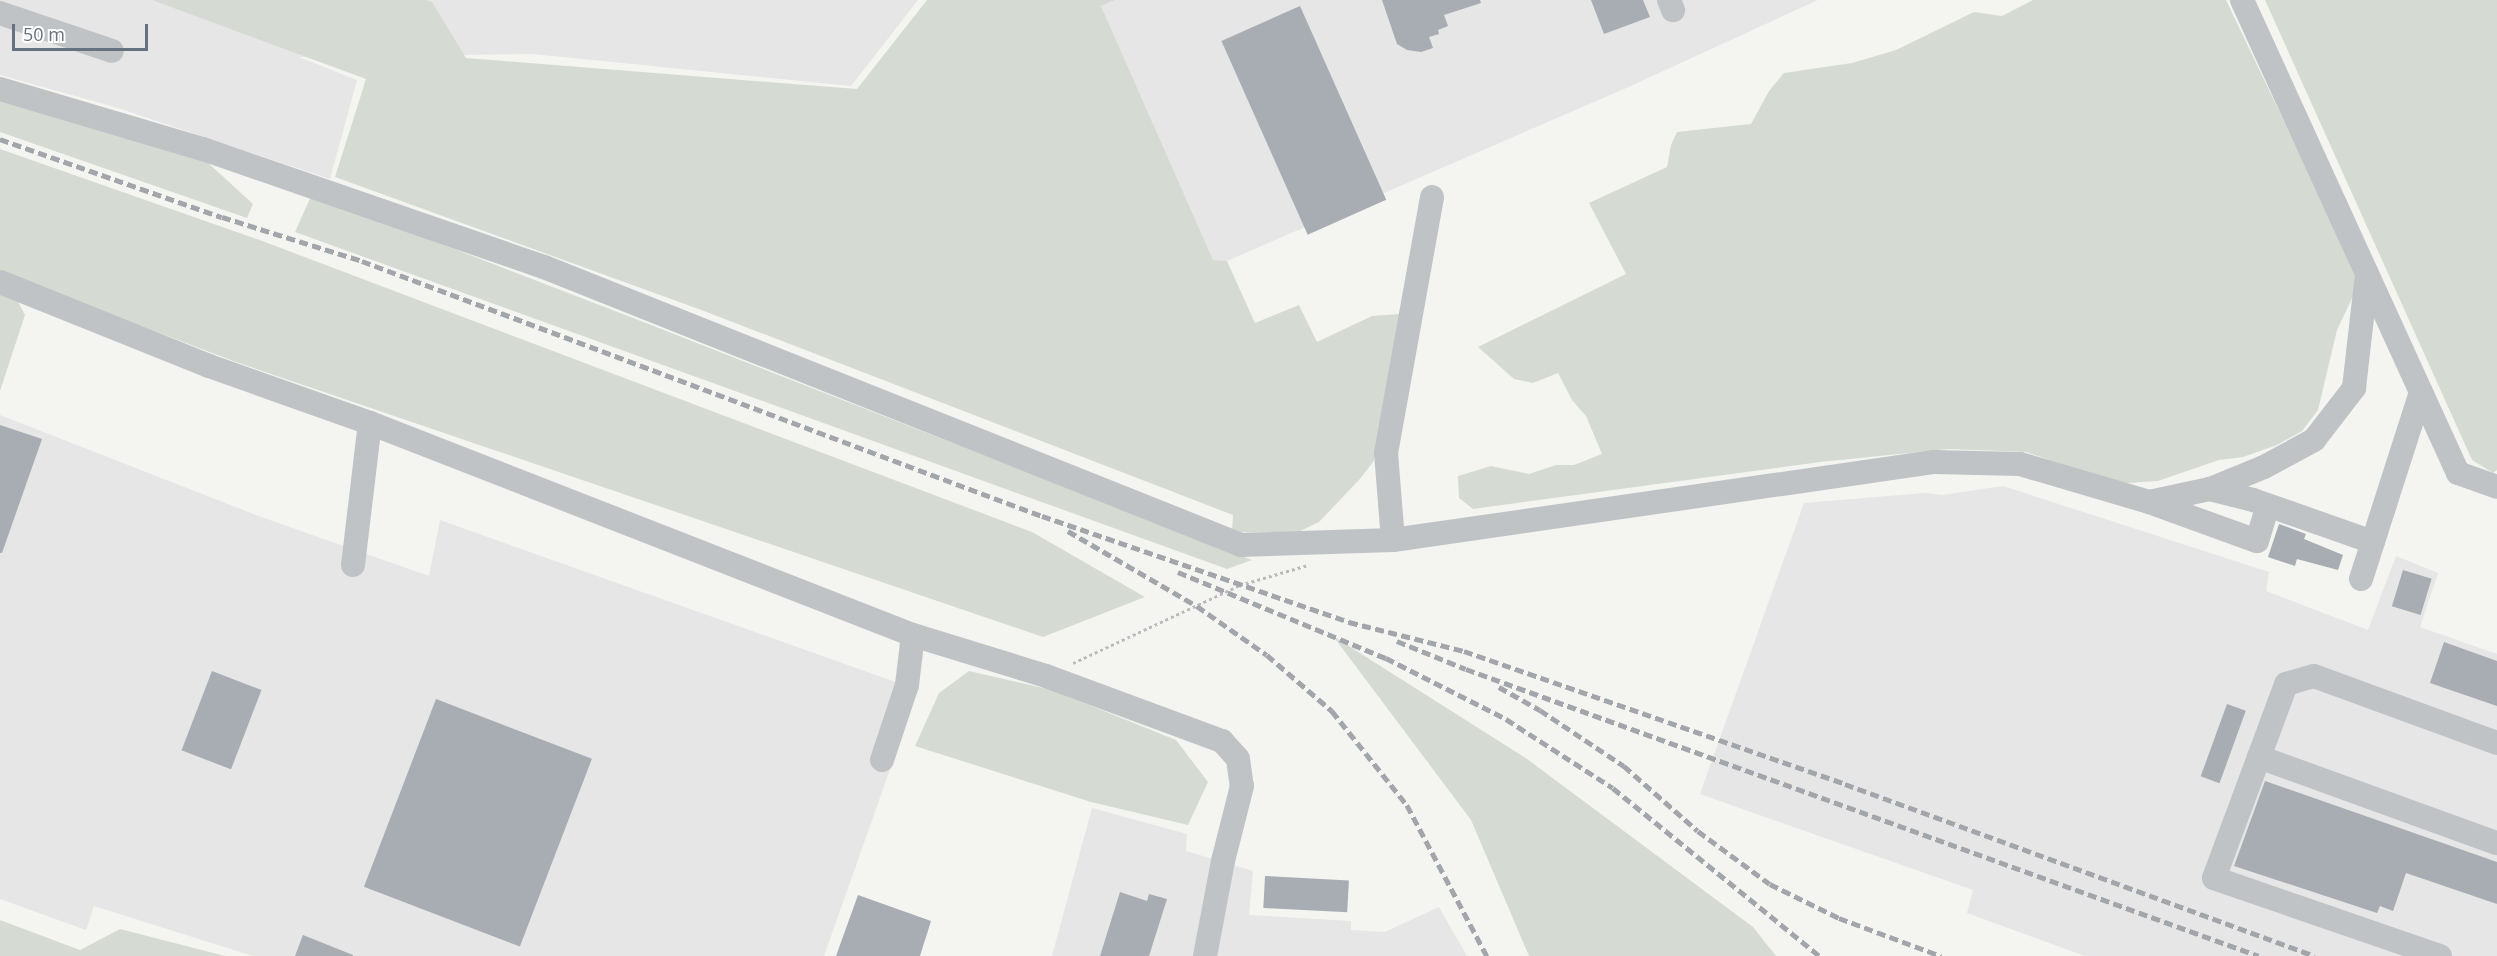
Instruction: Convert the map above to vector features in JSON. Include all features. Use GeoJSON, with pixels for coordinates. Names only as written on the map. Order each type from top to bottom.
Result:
{"type":"FeatureCollection","features":[{"type":"Feature","properties":{"kind":"street"},"geometry":{"type":"LineString","coordinates":[[2242,0],[2458,472],[2497,487]]}},
{"type":"Feature","properties":{"kind":"street"},"geometry":{"type":"LineString","coordinates":[[0,13],[112,51]]}},
{"type":"Feature","properties":{"kind":"street"},"geometry":{"type":"LineString","coordinates":[[0,89],[202,149],[544,267],[1241,545],[1393,540],[1934,462],[2020,464],[2149,502],[2257,541],[2268,506]]}},
{"type":"Feature","properties":{"kind":"street"},"geometry":{"type":"LineString","coordinates":[[1393,540],[1386,453],[1432,197]]}},
{"type":"Feature","properties":{"kind":"street"},"geometry":{"type":"LineString","coordinates":[[2149,502],[2210,489],[2264,467],[2314,440],[2354,388],[2367,273]]}},
{"type":"Feature","properties":{"kind":"street"},"geometry":{"type":"LineString","coordinates":[[0,282],[209,366],[370,423],[913,635],[1046,676],[1222,741],[1238,759],[1242,786],[1222,861],[1205,956]]}},
{"type":"Feature","properties":{"kind":"street"},"geometry":{"type":"LineString","coordinates":[[2361,579],[2421,392]]}},
{"type":"Feature","properties":{"kind":"street"},"geometry":{"type":"LineString","coordinates":[[352,565],[370,423]]}},
{"type":"Feature","properties":{"kind":"street"},"geometry":{"type":"LineString","coordinates":[[2210,489],[2373,542]]}},
{"type":"Feature","properties":{"kind":"street"},"geometry":{"type":"LineString","coordinates":[[882,760],[907,685],[913,635]]}},
{"type":"Feature","properties":{"kind":"street"},"geometry":{"type":"LineString","coordinates":[[2440,956],[2214,878],[2286,684],[2314,676],[2497,743]]}},
{"type":"Feature","properties":{"kind":"street"},"geometry":{"type":"LineString","coordinates":[[2259,757],[2497,843]]}},
{"type":"Feature","properties":{"kind":"path"},"geometry":{"type":"LineString","coordinates":[[1046,676],[1240,585],[1316,563]]}},
{"type":"Feature","properties":{"kind":"shaded area"},"geometry":{"type":"Polygon","coordinates":[[[0,0],[918,0],[851,86],[533,54],[299,57],[281,50],[357,80],[330,179],[115,107],[0,75],[0,0]]]}},
{"type":"Feature","properties":{"kind":"shaded area"},"geometry":{"type":"Polygon","coordinates":[[[152,0],[426,0],[432,2],[466,58],[857,89],[927,0],[1115,0],[1101,6],[1213,260],[1227,261],[1255,323],[1299,305],[1317,342],[1372,316],[1399,314],[1381,442],[1373,462],[1319,522],[1296,533],[1232,532],[1233,515],[704,311],[335,177],[366,79],[152,0]]]}},
{"type":"Feature","properties":{"kind":"shaded area"},"geometry":{"type":"Polygon","coordinates":[[[1115,0],[1818,0],[1624,89],[1227,261],[1213,261],[1101,6],[1115,0]]]}},
{"type":"Feature","properties":{"kind":"shaded area"},"geometry":{"type":"Polygon","coordinates":[[[2033,0],[2226,0],[2333,224],[2356,279],[2354,294],[2337,330],[2318,410],[2302,431],[2277,445],[2243,457],[2219,460],[2158,481],[2128,483],[2101,478],[2026,452],[1949,449],[1820,462],[1473,509],[1459,498],[1458,476],[1491,466],[1529,474],[1556,465],[1574,465],[1602,454],[1586,416],[1572,400],[1558,373],[1533,383],[1514,379],[1478,347],[1626,274],[1589,203],[1667,167],[1671,145],[1677,132],[1751,124],[1769,91],[1784,73],[1852,63],[1896,50],[1974,12],[2002,16],[2033,0]]]}},
{"type":"Feature","properties":{"kind":"shaded area"},"geometry":{"type":"Polygon","coordinates":[[[2265,0],[2497,0],[2497,470],[2493,473],[2472,460],[2265,0]]]}},
{"type":"Feature","properties":{"kind":"shaded area"},"geometry":{"type":"Polygon","coordinates":[[[0,96],[205,160],[253,204],[247,218],[0,132],[0,96]]]}},
{"type":"Feature","properties":{"kind":"shaded area"},"geometry":{"type":"Polygon","coordinates":[[[0,149],[257,239],[1032,532],[1145,597],[1043,637],[233,361],[0,272],[0,149]]]}},
{"type":"Feature","properties":{"kind":"shaded area"},"geometry":{"type":"Polygon","coordinates":[[[312,194],[1252,560],[1227,569],[295,232],[312,194]]]}},
{"type":"Feature","properties":{"kind":"shaded area"},"geometry":{"type":"Polygon","coordinates":[[[0,293],[17,300],[25,315],[0,391],[0,293]]]}},
{"type":"Feature","properties":{"kind":"shaded area"},"geometry":{"type":"Polygon","coordinates":[[[0,415],[261,517],[429,576],[440,520],[918,690],[824,956],[253,956],[94,906],[86,930],[0,899],[0,415]]]}},
{"type":"Feature","properties":{"kind":"shaded area"},"geometry":{"type":"Polygon","coordinates":[[[2003,486],[2269,572],[2266,591],[2368,630],[2396,556],[2438,573],[2420,627],[2497,654],[2497,956],[2085,956],[1967,913],[1973,890],[1700,794],[1804,503],[1925,493],[1942,495],[2003,486]]]}},
{"type":"Feature","properties":{"kind":"shaded area"},"geometry":{"type":"Polygon","coordinates":[[[1333,636],[1527,759],[1753,927],[1776,956],[1529,956],[1471,820],[1333,636]]]}},
{"type":"Feature","properties":{"kind":"shaded area"},"geometry":{"type":"Polygon","coordinates":[[[969,671],[1052,690],[1176,740],[1208,782],[1188,825],[1091,802],[915,746],[939,693],[969,671]]]}},
{"type":"Feature","properties":{"kind":"shaded area"},"geometry":{"type":"Polygon","coordinates":[[[1092,808],[1187,834],[1186,851],[1253,871],[1249,915],[1351,921],[1351,930],[1385,932],[1439,907],[1467,956],[1052,956],[1092,808]]]}},
{"type":"Feature","properties":{"kind":"shaded area"},"geometry":{"type":"Polygon","coordinates":[[[0,920],[80,950],[120,929],[225,956],[0,956],[0,920]]]}},
{"type":"Feature","properties":{"kind":"building"},"geometry":{"type":"Polygon","coordinates":[[[1382,0],[1480,0],[1481,3],[1444,15],[1448,26],[1438,30],[1439,34],[1429,37],[1433,48],[1421,52],[1407,50],[1397,44],[1382,0]]]}},
{"type":"Feature","properties":{"kind":"building"},"geometry":{"type":"Polygon","coordinates":[[[1591,0],[1643,0],[1650,17],[1604,34],[1591,0]]]}},
{"type":"Feature","properties":{"kind":"building"},"geometry":{"type":"Polygon","coordinates":[[[1300,6],[1386,200],[1308,235],[1221,41],[1300,6]]]}},
{"type":"Feature","properties":{"kind":"building"},"geometry":{"type":"Polygon","coordinates":[[[0,425],[42,439],[2,553],[0,553],[0,425]]]}},
{"type":"Feature","properties":{"kind":"building"},"geometry":{"type":"Polygon","coordinates":[[[2279,524],[2306,534],[2304,539],[2343,555],[2338,570],[2297,559],[2295,566],[2268,557],[2279,524]]]}},
{"type":"Feature","properties":{"kind":"building"},"geometry":{"type":"Polygon","coordinates":[[[2403,570],[2432,579],[2421,615],[2392,606],[2403,570]]]}},
{"type":"Feature","properties":{"kind":"building"},"geometry":{"type":"Polygon","coordinates":[[[2444,642],[2497,661],[2497,706],[2430,683],[2444,642]]]}},
{"type":"Feature","properties":{"kind":"building"},"geometry":{"type":"Polygon","coordinates":[[[212,671],[261,690],[231,769],[182,750],[212,671]]]}},
{"type":"Feature","properties":{"kind":"building"},"geometry":{"type":"Polygon","coordinates":[[[436,699],[592,759],[520,946],[364,887],[436,699]]]}},
{"type":"Feature","properties":{"kind":"building"},"geometry":{"type":"Polygon","coordinates":[[[2227,704],[2246,711],[2219,783],[2201,776],[2227,704]]]}},
{"type":"Feature","properties":{"kind":"building"},"geometry":{"type":"Polygon","coordinates":[[[2265,781],[2497,862],[2497,904],[2406,873],[2393,911],[2380,906],[2377,913],[2234,866],[2265,781]]]}},
{"type":"Feature","properties":{"kind":"building"},"geometry":{"type":"Polygon","coordinates":[[[1265,876],[1349,880],[1347,912],[1263,908],[1265,876]]]}},
{"type":"Feature","properties":{"kind":"building"},"geometry":{"type":"Polygon","coordinates":[[[1120,892],[1147,901],[1149,894],[1167,899],[1149,956],[1100,956],[1120,892]]]}},
{"type":"Feature","properties":{"kind":"building"},"geometry":{"type":"Polygon","coordinates":[[[858,895],[931,921],[920,956],[836,956],[858,895]]]}},
{"type":"Feature","properties":{"kind":"building"},"geometry":{"type":"Polygon","coordinates":[[[303,935],[353,955],[353,956],[295,956],[303,935]]]}},
{"type":"Feature","properties":{"kind":"railway"},"geometry":{"type":"LineString","coordinates":[[0,139],[222,217],[362,261],[1042,516],[1349,622],[1464,651],[1845,784],[2315,956]]}},
{"type":"Feature","properties":{"kind":"railway"},"geometry":{"type":"LineString","coordinates":[[1068,531],[1197,606],[1267,655],[1332,711],[1407,805],[1487,956]]}},
{"type":"Feature","properties":{"kind":"railway"},"geometry":{"type":"LineString","coordinates":[[1178,572],[1386,658],[1506,719],[1613,788],[1820,956]]}},
{"type":"Feature","properties":{"kind":"railway"},"geometry":{"type":"LineString","coordinates":[[1397,641],[1466,669],[2259,956]]}},
{"type":"Feature","properties":{"kind":"railway"},"geometry":{"type":"LineString","coordinates":[[1499,687],[1540,710],[1624,766],[1698,831],[1770,884],[1839,918],[1941,956]]}}]}
